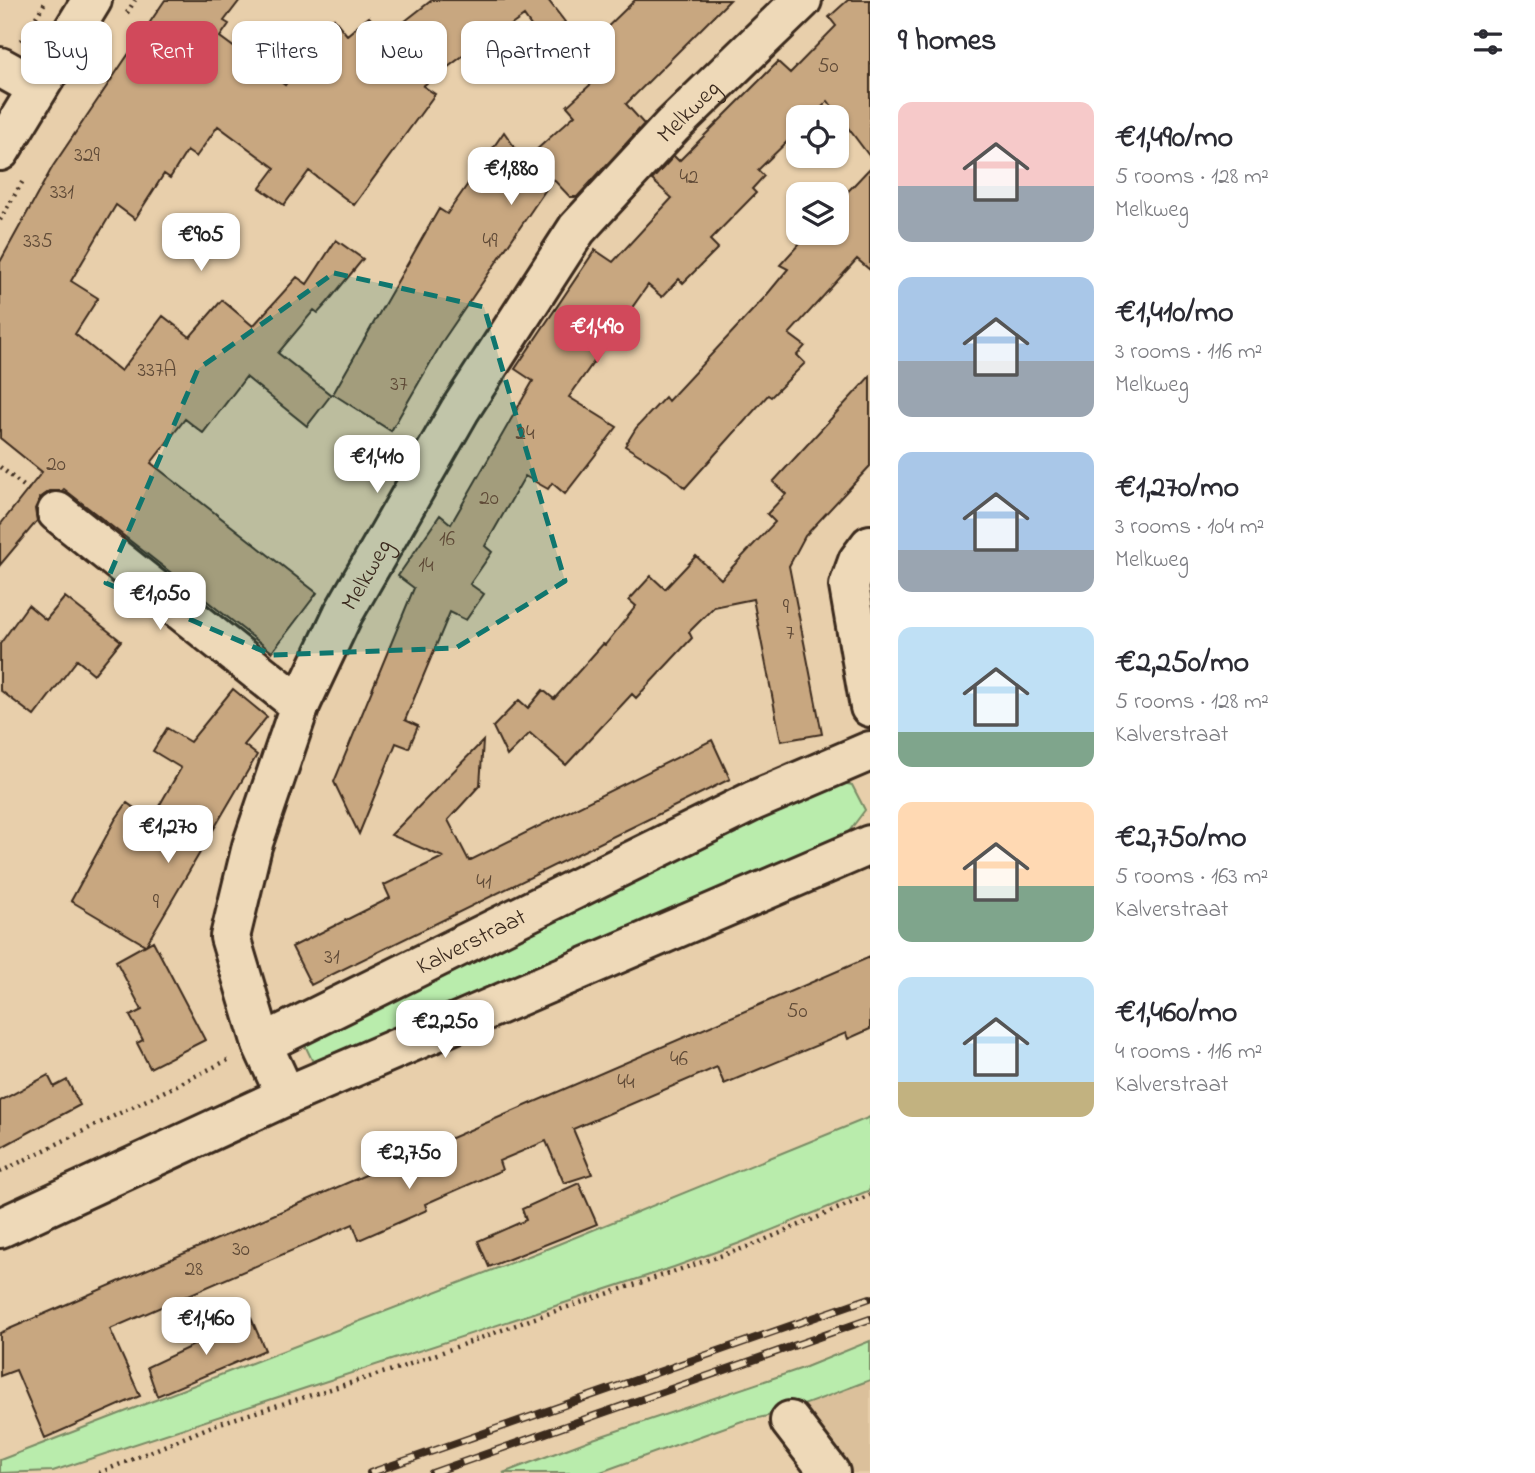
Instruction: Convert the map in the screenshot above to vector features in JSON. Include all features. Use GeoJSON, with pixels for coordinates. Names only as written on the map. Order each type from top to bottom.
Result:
{"type":"FeatureCollection","features":[{"type":"Feature","properties":{"kind":"street"},"geometry":{"type":"LineString","coordinates":[[0,151],[92,0]]}},
{"type":"Feature","properties":{"kind":"street","name":"Melkweg"},"geometry":{"type":"LineString","coordinates":[[286,1096],[262,1044],[230,937],[252,846],[300,705],[343,614],[460,410],[577,229],[672,126],[802,0]]}},
{"type":"Feature","properties":{"kind":"street"},"geometry":{"type":"LineString","coordinates":[[0,67],[38,88]]}},
{"type":"Feature","properties":{"kind":"street"},"geometry":{"type":"LineString","coordinates":[[57,512],[300,705]]}},
{"type":"Feature","properties":{"kind":"street"},"geometry":{"type":"LineString","coordinates":[[870,545],[858,561],[849,586],[870,707]]}},
{"type":"Feature","properties":{"kind":"street","name":"Kalverstraat"},"geometry":{"type":"LineString","coordinates":[[262,1044],[753,801],[870,751]]}},
{"type":"Feature","properties":{"kind":"street"},"geometry":{"type":"LineString","coordinates":[[0,1228],[286,1096],[870,845]]}},
{"type":"Feature","properties":{"kind":"street"},"geometry":{"type":"LineString","coordinates":[[790,1421],[830,1473]]}},
{"type":"Feature","properties":{"kind":"path"},"geometry":{"type":"LineString","coordinates":[[0,1172],[262,1044]]}},
{"type":"Feature","properties":{"kind":"path"},"geometry":{"type":"LineString","coordinates":[[99,1473],[217,1424],[402,1367],[532,1319],[750,1246],[870,1195]]}},
{"type":"Feature","properties":{"kind":"highlighted area"},"geometry":{"type":"Polygon","coordinates":[[[334,273],[484,307],[565,581],[456,648],[272,655],[106,583],[198,369],[334,273]]]}},
{"type":"Feature","properties":{"kind":"shaded area"},"geometry":{"type":"Polygon","coordinates":[[[870,1341],[870,1473],[842,1473],[794,1407],[790,1372],[870,1341]]]}},
{"type":"Feature","properties":{"kind":"green space"},"geometry":{"type":"Polygon","coordinates":[[[833,781],[852,785],[865,810],[847,834],[313,1062],[302,1039],[833,781]]]}},
{"type":"Feature","properties":{"kind":"green space"},"geometry":{"type":"Polygon","coordinates":[[[870,1117],[870,1190],[674,1267],[53,1471],[0,1473],[0,1460],[539,1252],[870,1117]]]}},
{"type":"Feature","properties":{"kind":"green space"},"geometry":{"type":"Polygon","coordinates":[[[870,1341],[870,1380],[807,1404],[742,1421],[598,1473],[503,1473],[590,1440],[806,1367],[870,1341]]]}},
{"type":"Feature","properties":{"kind":"building"},"geometry":{"type":"Polygon","coordinates":[[[165,0],[240,0],[224,21],[229,24],[220,37],[232,46],[232,84],[342,84],[342,29],[347,35],[356,28],[356,84],[426,84],[423,86],[435,94],[354,205],[309,171],[284,205],[260,188],[275,168],[218,126],[196,157],[187,151],[170,178],[164,174],[135,219],[116,205],[71,281],[98,298],[75,334],[121,371],[163,316],[190,337],[222,300],[253,326],[297,277],[307,284],[336,240],[363,259],[318,313],[314,310],[278,353],[331,395],[307,426],[246,377],[203,433],[185,419],[151,463],[317,593],[272,652],[64,489],[50,491],[40,498],[35,509],[37,521],[0,565],[0,525],[42,472],[0,438],[0,262],[53,166],[108,84],[112,84],[112,79],[126,58],[126,84],[218,84],[218,21],[151,21],[165,0]]]}},
{"type":"Feature","properties":{"kind":"building"},"geometry":{"type":"Polygon","coordinates":[[[432,0],[548,0],[564,21],[528,21],[524,16],[517,21],[461,21],[461,57],[447,68],[447,21],[405,21],[432,0]]]}},
{"type":"Feature","properties":{"kind":"building"},"geometry":{"type":"Polygon","coordinates":[[[635,0],[730,0],[626,104],[644,124],[577,197],[570,197],[553,179],[444,339],[391,431],[333,394],[439,209],[447,214],[504,132],[524,161],[575,115],[567,106],[591,84],[615,84],[613,21],[635,0]]]}},
{"type":"Feature","properties":{"kind":"building"},"geometry":{"type":"Polygon","coordinates":[[[848,0],[870,0],[870,157],[849,129],[849,105],[831,105],[828,101],[824,105],[786,105],[786,143],[758,170],[764,176],[752,189],[756,193],[710,240],[718,248],[683,283],[679,279],[662,297],[648,285],[569,397],[617,427],[565,494],[552,483],[548,489],[525,476],[485,546],[492,552],[470,584],[484,594],[466,620],[450,612],[405,720],[418,726],[409,748],[396,743],[359,834],[334,782],[414,588],[398,576],[440,515],[451,524],[533,381],[515,369],[595,250],[613,262],[672,198],[652,180],[674,156],[679,161],[778,62],[790,73],[836,26],[829,17],[848,0]]]}},
{"type":"Feature","properties":{"kind":"building"},"geometry":{"type":"Polygon","coordinates":[[[870,168],[870,270],[857,259],[789,334],[805,346],[797,355],[805,363],[771,397],[768,395],[685,488],[668,473],[625,446],[636,428],[665,397],[668,401],[765,297],[788,269],[780,265],[798,245],[849,245],[849,190],[870,168]]]}},
{"type":"Feature","properties":{"kind":"building"},"geometry":{"type":"Polygon","coordinates":[[[870,376],[870,466],[805,536],[789,566],[822,734],[781,741],[753,599],[714,607],[689,632],[692,638],[636,698],[632,694],[566,765],[530,733],[507,756],[493,727],[519,700],[528,708],[543,690],[554,699],[603,644],[605,645],[636,606],[629,600],[651,576],[665,589],[696,556],[721,579],[775,522],[767,514],[786,494],[773,482],[870,376]]]}},
{"type":"Feature","properties":{"kind":"building"},"geometry":{"type":"Polygon","coordinates":[[[65,597],[121,641],[94,674],[77,660],[34,716],[0,690],[0,644],[28,605],[46,620],[65,597]]]}},
{"type":"Feature","properties":{"kind":"building"},"geometry":{"type":"Polygon","coordinates":[[[233,689],[267,717],[244,745],[257,755],[146,945],[153,941],[205,1040],[150,1068],[137,1043],[143,1040],[130,1016],[142,1010],[116,961],[145,945],[71,901],[127,803],[151,820],[181,768],[153,751],[167,728],[190,742],[233,689]]]}},
{"type":"Feature","properties":{"kind":"building"},"geometry":{"type":"Polygon","coordinates":[[[712,740],[730,779],[311,985],[292,947],[390,898],[384,885],[443,857],[391,835],[483,741],[480,785],[448,820],[469,861],[712,740]]]}},
{"type":"Feature","properties":{"kind":"building"},"geometry":{"type":"Polygon","coordinates":[[[870,957],[870,1029],[848,1039],[846,1033],[724,1084],[717,1067],[573,1129],[592,1174],[564,1183],[546,1141],[499,1161],[502,1170],[425,1204],[427,1210],[359,1240],[353,1224],[110,1329],[140,1396],[45,1438],[16,1370],[0,1376],[0,1333],[870,957]]]}},
{"type":"Feature","properties":{"kind":"building"},"geometry":{"type":"Polygon","coordinates":[[[48,1075],[54,1087],[67,1080],[80,1105],[0,1148],[0,1101],[48,1075]]]}},
{"type":"Feature","properties":{"kind":"building"},"geometry":{"type":"Polygon","coordinates":[[[579,1183],[597,1224],[489,1267],[478,1241],[526,1220],[522,1209],[579,1183]]]}},
{"type":"Feature","properties":{"kind":"building"},"geometry":{"type":"Polygon","coordinates":[[[251,1318],[265,1350],[157,1396],[147,1367],[251,1318]]]}},
{"type":"Feature","properties":{"kind":"railway"},"geometry":{"type":"LineString","coordinates":[[370,1473],[870,1298]]}},
{"type":"Feature","properties":{"kind":"railway"},"geometry":{"type":"LineString","coordinates":[[432,1473],[870,1319]]}}]}
